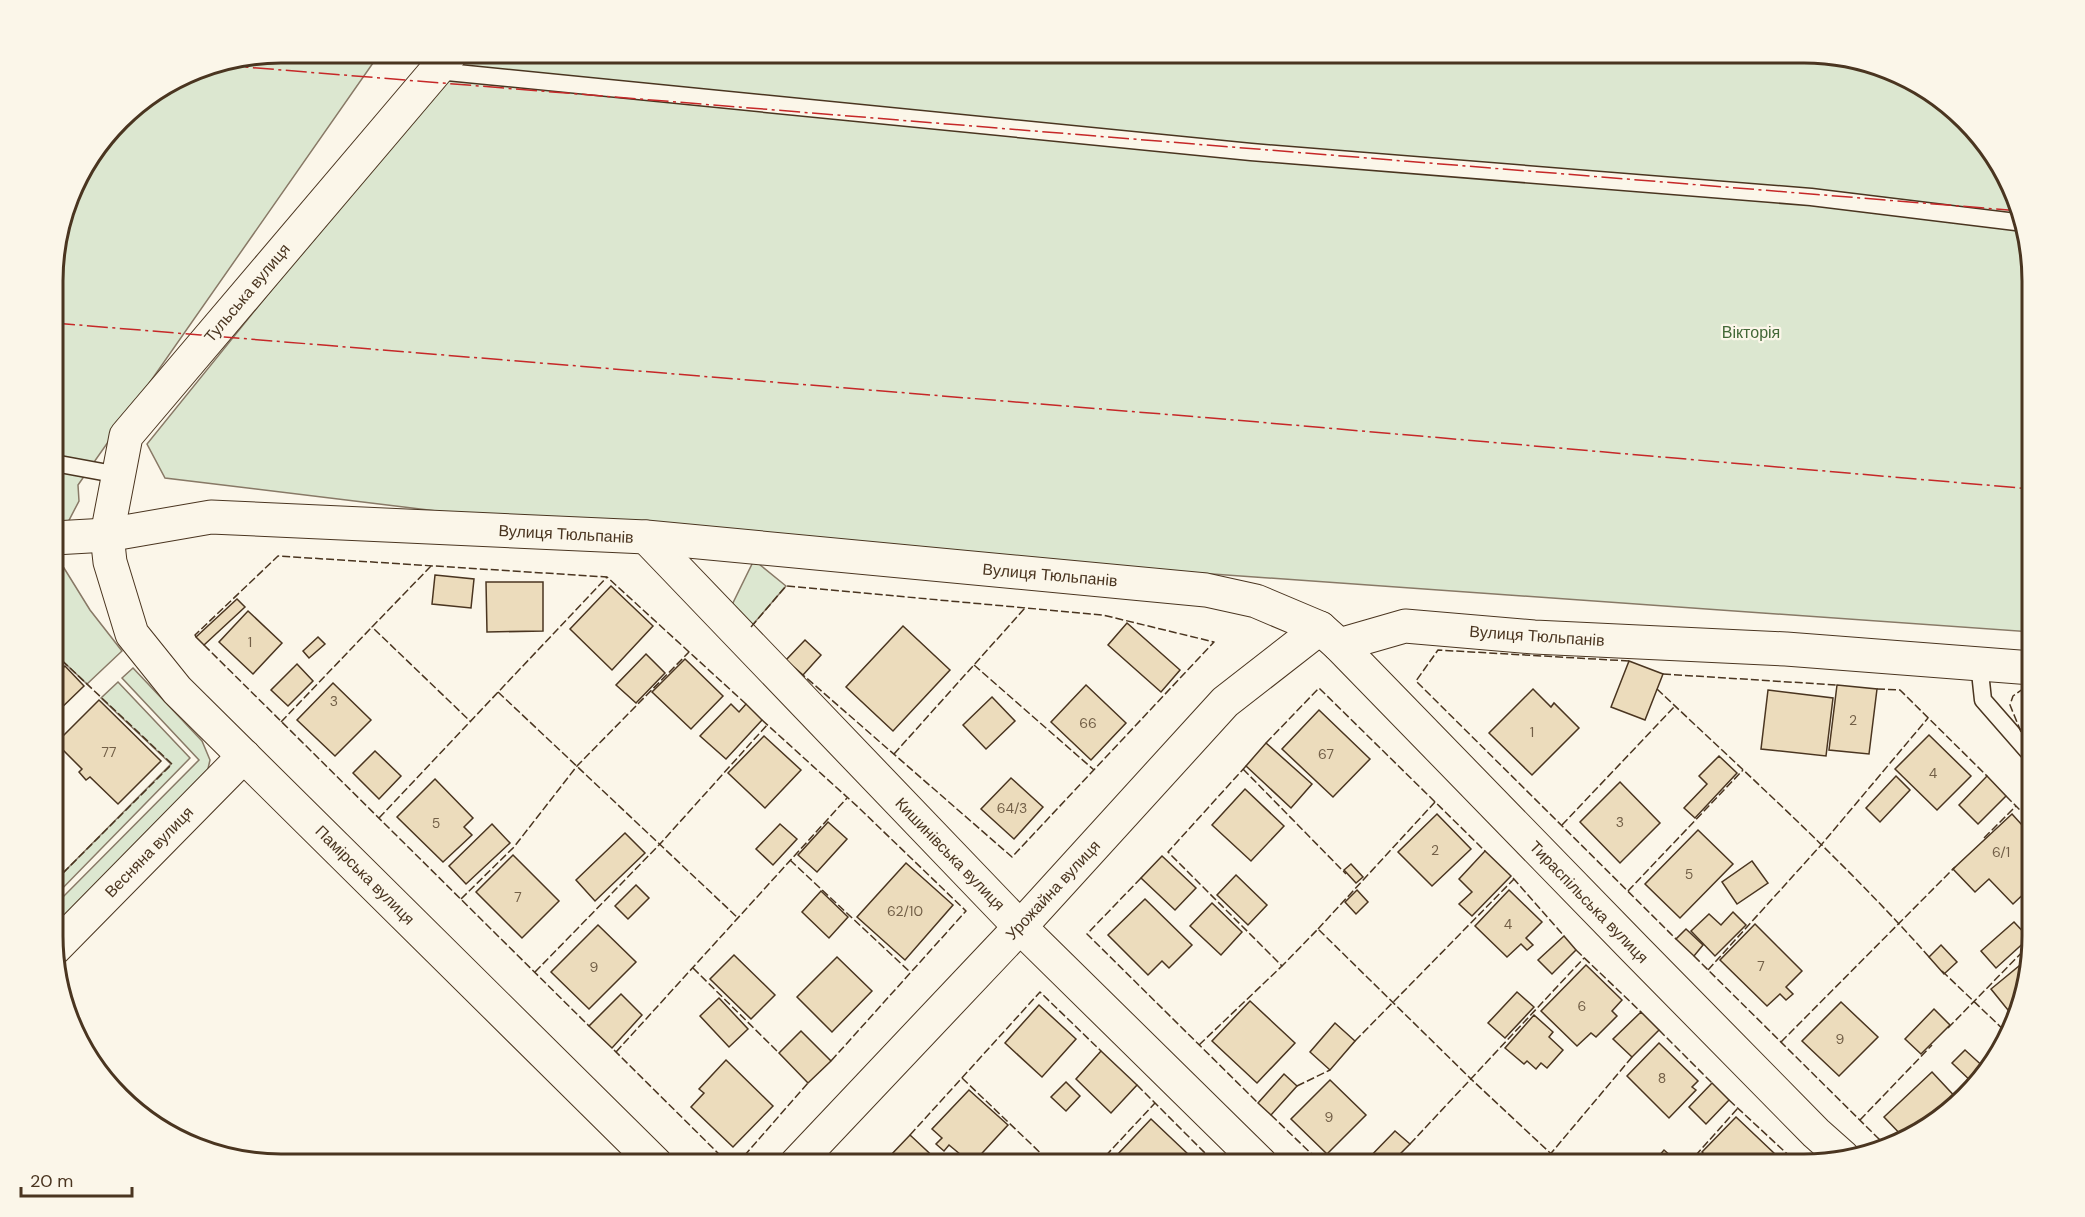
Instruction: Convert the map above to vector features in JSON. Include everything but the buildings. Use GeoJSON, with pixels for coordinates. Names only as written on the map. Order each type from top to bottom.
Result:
{"type":"FeatureCollection","features":[{"type":"Feature","properties":{"kind":"street","name":"Тульська вулиця"},"geometry":{"type":"LineString","coordinates":[[109,549],[126,436],[442,63]]}},
{"type":"Feature","properties":{"kind":"street","name":"Вулиця Тюльпанів"},"geometry":{"type":"LineString","coordinates":[[63,540],[109,549],[211,517],[646,537],[1206,590],[1256,601],[1329,636],[1405,626],[1534,637],[1786,649],[2022,667]]}},
{"type":"Feature","properties":{"kind":"street","name":"Кишинівська вулиця"},"geometry":{"type":"LineString","coordinates":[[646,537],[1020,927],[1251,1154]]}},
{"type":"Feature","properties":{"kind":"street","name":"Памірська вулиця"},"geometry":{"type":"LineString","coordinates":[[109,549],[132,634],[177,690],[646,1154]]}},
{"type":"Feature","properties":{"kind":"street","name":"Урожайна вулиця"},"geometry":{"type":"LineString","coordinates":[[805,1154],[1020,927],[1225,702],[1329,636]]}},
{"type":"Feature","properties":{"kind":"street","name":"Тираспільська вулиця"},"geometry":{"type":"LineString","coordinates":[[1329,636],[1651,966],[1837,1151]]}},
{"type":"Feature","properties":{"kind":"street","name":"Весняна вулиця"},"geometry":{"type":"LineString","coordinates":[[63,940],[244,756]]}},
{"type":"Feature","properties":{"kind":"lane"},"geometry":{"type":"LineString","coordinates":[[445,63],[447,72],[1251,152],[1811,197],[2014,222]]}},
{"type":"Feature","properties":{"kind":"lane"},"geometry":{"type":"LineString","coordinates":[[63,464],[119,475]]}},
{"type":"Feature","properties":{"kind":"lane"},"geometry":{"type":"LineString","coordinates":[[1978,663],[1983,700],[2022,745]]}},
{"type":"Feature","properties":{"kind":"green space"},"geometry":{"type":"Polygon","coordinates":[[[267,63],[373,63],[78,485],[79,501],[66,526],[63,526],[63,267],[70,225],[92,172],[117,137],[137,117],[172,92],[198,80],[225,70],[267,63]]]}},
{"type":"Feature","properties":{"kind":"green space","name":"Вікторія"},"geometry":{"type":"Polygon","coordinates":[[[455,63],[1818,63],[1860,70],[1874,75],[1913,92],[1937,108],[1977,148],[1993,172],[2010,211],[2018,239],[2022,267],[2022,631],[593,530],[165,478],[147,444],[455,63]]]}},
{"type":"Feature","properties":{"kind":"green space"},"geometry":{"type":"Polygon","coordinates":[[[754,560],[786,586],[749,629],[728,613],[754,560]]]}},
{"type":"Feature","properties":{"kind":"green space"},"geometry":{"type":"Polygon","coordinates":[[[63,569],[90,610],[122,651],[87,684],[63,661],[63,569]]]}},
{"type":"Feature","properties":{"kind":"green space"},"geometry":{"type":"Polygon","coordinates":[[[133,668],[202,741],[210,760],[207,773],[63,919],[63,897],[199,760],[122,678],[133,668]]]}},
{"type":"Feature","properties":{"kind":"green space"},"geometry":{"type":"Polygon","coordinates":[[[118,682],[190,758],[63,888],[63,873],[171,764],[101,698],[118,682]]]}},
{"type":"Feature","properties":{"kind":"fence"},"geometry":{"type":"LineString","coordinates":[[196,637],[195,635],[278,556],[607,577],[746,704]]}},
{"type":"Feature","properties":{"kind":"fence"},"geometry":{"type":"LineString","coordinates":[[431,566],[372,627],[470,721]]}},
{"type":"Feature","properties":{"kind":"fence"},"geometry":{"type":"LineString","coordinates":[[379,818],[607,577]]}},
{"type":"Feature","properties":{"kind":"fence"},"geometry":{"type":"LineString","coordinates":[[751,627],[786,586],[1103,615],[1214,642],[1012,857],[803,675]]}},
{"type":"Feature","properties":{"kind":"fence"},"geometry":{"type":"LineString","coordinates":[[894,754],[1025,608]]}},
{"type":"Feature","properties":{"kind":"fence"},"geometry":{"type":"LineString","coordinates":[[281,722],[372,627]]}},
{"type":"Feature","properties":{"kind":"fence"},"geometry":{"type":"LineString","coordinates":[[204,645],[589,1026]]}},
{"type":"Feature","properties":{"kind":"fence"},"geometry":{"type":"LineString","coordinates":[[1629,661],[1438,650],[1416,681],[1676,939]]}},
{"type":"Feature","properties":{"kind":"fence"},"geometry":{"type":"LineString","coordinates":[[461,899],[514,847],[577,766],[689,652]]}},
{"type":"Feature","properties":{"kind":"fence"},"geometry":{"type":"LineString","coordinates":[[63,661],[172,764],[63,873]]}},
{"type":"Feature","properties":{"kind":"fence"},"geometry":{"type":"LineString","coordinates":[[974,665],[1094,770]]}},
{"type":"Feature","properties":{"kind":"fence"},"geometry":{"type":"LineString","coordinates":[[1663,674],[1837,685]]}},
{"type":"Feature","properties":{"kind":"fence"},"geometry":{"type":"LineString","coordinates":[[1266,743],[1319,688],[1485,851]]}},
{"type":"Feature","properties":{"kind":"fence"},"geometry":{"type":"LineString","coordinates":[[1657,689],[1831,854],[1930,958]]}},
{"type":"Feature","properties":{"kind":"fence"},"geometry":{"type":"LineString","coordinates":[[1877,689],[1900,690],[1987,776]]}},
{"type":"Feature","properties":{"kind":"fence"},"geometry":{"type":"LineString","coordinates":[[2021,732],[2010,705],[2013,696],[2022,690]]}},
{"type":"Feature","properties":{"kind":"fence"},"geometry":{"type":"LineString","coordinates":[[498,692],[738,918]]}},
{"type":"Feature","properties":{"kind":"fence"},"geometry":{"type":"LineString","coordinates":[[1562,825],[1675,706]]}},
{"type":"Feature","properties":{"kind":"fence"},"geometry":{"type":"LineString","coordinates":[[1708,970],[1822,844],[1928,718]]}},
{"type":"Feature","properties":{"kind":"fence"},"geometry":{"type":"LineString","coordinates":[[762,720],[858,807],[966,911],[831,1061]]}},
{"type":"Feature","properties":{"kind":"fence"},"geometry":{"type":"LineString","coordinates":[[535,972],[660,844],[767,725]]}},
{"type":"Feature","properties":{"kind":"fence"},"geometry":{"type":"LineString","coordinates":[[1246,766],[1168,852],[1282,966],[1318,929],[1551,1154]]}},
{"type":"Feature","properties":{"kind":"fence"},"geometry":{"type":"LineString","coordinates":[[1243,769],[1346,874]]}},
{"type":"Feature","properties":{"kind":"fence"},"geometry":{"type":"LineString","coordinates":[[1628,891],[1743,770]]}},
{"type":"Feature","properties":{"kind":"fence"},"geometry":{"type":"LineString","coordinates":[[2006,796],[2022,812]]}},
{"type":"Feature","properties":{"kind":"fence"},"geometry":{"type":"LineString","coordinates":[[616,1052],[847,798]]}},
{"type":"Feature","properties":{"kind":"fence"},"geometry":{"type":"LineString","coordinates":[[1318,929],[1435,802]]}},
{"type":"Feature","properties":{"kind":"fence"},"geometry":{"type":"LineString","coordinates":[[1984,838],[2016,806]]}},
{"type":"Feature","properties":{"kind":"fence"},"geometry":{"type":"LineString","coordinates":[[790,860],[910,972]]}},
{"type":"Feature","properties":{"kind":"fence"},"geometry":{"type":"LineString","coordinates":[[1781,1042],[1955,867]]}},
{"type":"Feature","properties":{"kind":"fence"},"geometry":{"type":"LineString","coordinates":[[1141,878],[1087,934],[1258,1103]]}},
{"type":"Feature","properties":{"kind":"fence"},"geometry":{"type":"LineString","coordinates":[[1513,878],[1564,936]]}},
{"type":"Feature","properties":{"kind":"fence"},"geometry":{"type":"LineString","coordinates":[[1355,1041],[1514,879]]}},
{"type":"Feature","properties":{"kind":"fence"},"geometry":{"type":"LineString","coordinates":[[1576,950],[1641,1012]]}},
{"type":"Feature","properties":{"kind":"fence"},"geometry":{"type":"LineString","coordinates":[[1948,1028],[2022,953]]}},
{"type":"Feature","properties":{"kind":"fence"},"geometry":{"type":"LineString","coordinates":[[1694,956],[1880,1140]]}},
{"type":"Feature","properties":{"kind":"fence"},"geometry":{"type":"LineString","coordinates":[[1410,1144],[1584,958]]}},
{"type":"Feature","properties":{"kind":"fence"},"geometry":{"type":"LineString","coordinates":[[1199,1045],[1282,966]]}},
{"type":"Feature","properties":{"kind":"fence"},"geometry":{"type":"LineString","coordinates":[[693,968],[779,1053]]}},
{"type":"Feature","properties":{"kind":"fence"},"geometry":{"type":"LineString","coordinates":[[1942,971],[2001,1027]]}},
{"type":"Feature","properties":{"kind":"fence"},"geometry":{"type":"LineString","coordinates":[[910,1135],[1040,992],[1101,1051]]}},
{"type":"Feature","properties":{"kind":"fence"},"geometry":{"type":"LineString","coordinates":[[1659,1030],[1712,1083]]}},
{"type":"Feature","properties":{"kind":"fence"},"geometry":{"type":"LineString","coordinates":[[1860,1120],[1932,1045]]}},
{"type":"Feature","properties":{"kind":"fence"},"geometry":{"type":"LineString","coordinates":[[614,1050],[719,1154]]}},
{"type":"Feature","properties":{"kind":"fence"},"geometry":{"type":"LineString","coordinates":[[1550,1154],[1632,1057]]}},
{"type":"Feature","properties":{"kind":"fence"},"geometry":{"type":"LineString","coordinates":[[1297,1086],[1330,1070]]}},
{"type":"Feature","properties":{"kind":"fence"},"geometry":{"type":"LineString","coordinates":[[962,1078],[1042,1154]]}},
{"type":"Feature","properties":{"kind":"fence"},"geometry":{"type":"LineString","coordinates":[[746,1154],[808,1083]]}},
{"type":"Feature","properties":{"kind":"fence"},"geometry":{"type":"LineString","coordinates":[[1137,1085],[1206,1154]]}},
{"type":"Feature","properties":{"kind":"fence"},"geometry":{"type":"LineString","coordinates":[[1729,1100],[1787,1154]]}},
{"type":"Feature","properties":{"kind":"fence"},"geometry":{"type":"LineString","coordinates":[[1107,1154],[1155,1103]]}},
{"type":"Feature","properties":{"kind":"fence"},"geometry":{"type":"LineString","coordinates":[[1697,1154],[1738,1108]]}},
{"type":"Feature","properties":{"kind":"fence"},"geometry":{"type":"LineString","coordinates":[[1271,1115],[1312,1154]]}},
{"type":"Feature","properties":{"kind":"power"},"geometry":{"type":"LineString","coordinates":[[241,67],[2010,210]]}},
{"type":"Feature","properties":{"kind":"power"},"geometry":{"type":"LineString","coordinates":[[63,324],[1223,419],[2022,488]]}}]}
